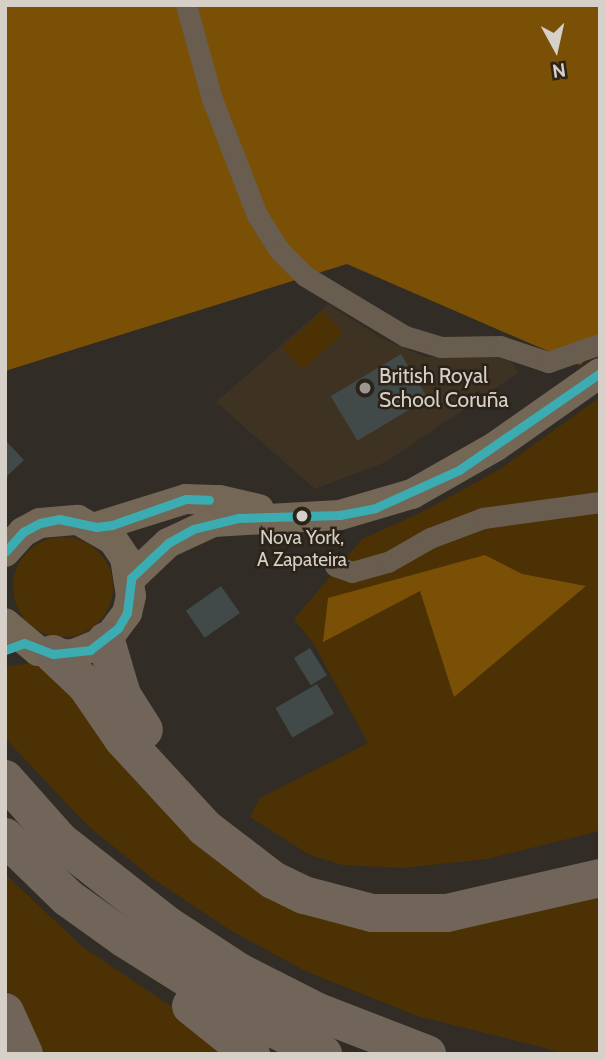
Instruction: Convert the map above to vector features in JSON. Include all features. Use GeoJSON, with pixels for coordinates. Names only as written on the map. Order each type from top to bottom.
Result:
{"type":"FeatureCollection","features":[{"type":"Feature","properties":{"kind":"highway"},"geometry":{"type":"LineString","coordinates":[[106,641],[122,695],[148,736],[184,778],[235,825],[295,865],[348,885],[424,892],[461,889],[600,854]]}},
{"type":"Feature","properties":{"kind":"highway"},"geometry":{"type":"LineString","coordinates":[[22,643],[86,685],[123,739],[205,828],[263,872],[304,895],[372,913],[435,914],[503,902],[600,878]]}},
{"type":"Feature","properties":{"kind":"highway"},"geometry":{"type":"LineString","coordinates":[[5,779],[60,841],[167,925],[239,972],[318,1012],[427,1054]]}},
{"type":"Feature","properties":{"kind":"highway"},"geometry":{"type":"LineString","coordinates":[[5,836],[68,898],[125,939],[238,1010],[323,1054]]}},
{"type":"Feature","properties":{"kind":"highway"},"geometry":{"type":"LineString","coordinates":[[5,850],[66,915],[251,1054]]}},
{"type":"Feature","properties":{"kind":"highway"},"geometry":{"type":"LineString","coordinates":[[5,1013],[24,1054]]}},
{"type":"Feature","properties":{"kind":"highway"},"geometry":{"type":"LineString","coordinates":[[5,1042],[11,1054]]}},
{"type":"Feature","properties":{"kind":"street"},"geometry":{"type":"LineString","coordinates":[[186,5],[212,99],[257,215],[279,250],[305,276],[405,336],[442,347],[500,346],[548,362],[600,344]]}},
{"type":"Feature","properties":{"kind":"street"},"geometry":{"type":"LineString","coordinates":[[131,578],[168,543],[193,529],[238,517],[340,516],[412,494],[496,446],[600,373]]}},
{"type":"Feature","properties":{"kind":"street"},"geometry":{"type":"LineString","coordinates":[[96,527],[186,499],[220,500],[282,517]]}},
{"type":"Feature","properties":{"kind":"street"},"geometry":{"type":"LineString","coordinates":[[335,566],[352,572],[388,562],[430,538],[482,518],[600,502]]}},
{"type":"Feature","properties":{"kind":"street"},"geometry":{"type":"LineString","coordinates":[[5,552],[23,532],[40,523],[78,520],[96,527],[119,549],[131,578],[127,613],[106,641],[81,653],[22,643]]}},
{"type":"Feature","properties":{"kind":"shaded area"},"geometry":{"type":"Polygon","coordinates":[[[5,5],[600,5],[600,348],[580,365],[347,264],[5,371],[5,5]]]}},
{"type":"Feature","properties":{"kind":"shaded area","name":"British Royal School Coruña"},"geometry":{"type":"Polygon","coordinates":[[[328,304],[383,339],[425,357],[498,357],[513,363],[518,373],[386,462],[315,489],[216,402],[328,304]]]}},
{"type":"Feature","properties":{"kind":"shaded area"},"geometry":{"type":"Polygon","coordinates":[[[323,311],[343,333],[302,370],[282,348],[323,311]]]}},
{"type":"Feature","properties":{"kind":"shaded area"},"geometry":{"type":"Polygon","coordinates":[[[600,397],[600,831],[487,859],[403,868],[342,865],[308,854],[250,817],[260,798],[368,743],[313,643],[294,619],[362,539],[422,512],[500,469],[600,397]]]}},
{"type":"Feature","properties":{"kind":"shaded area"},"geometry":{"type":"Polygon","coordinates":[[[63,537],[82,541],[98,552],[109,568],[113,587],[109,606],[98,622],[82,633],[63,637],[44,633],[28,622],[17,606],[13,587],[17,568],[28,552],[44,541],[63,537]]]}},
{"type":"Feature","properties":{"kind":"shaded area"},"geometry":{"type":"Polygon","coordinates":[[[485,555],[522,574],[586,586],[454,697],[420,591],[323,642],[328,598],[485,555]]]}},
{"type":"Feature","properties":{"kind":"shaded area"},"geometry":{"type":"Polygon","coordinates":[[[30,663],[42,667],[308,909],[600,889],[600,1054],[569,1054],[417,1016],[307,972],[230,930],[152,878],[87,825],[5,738],[5,667],[30,663]]]}},
{"type":"Feature","properties":{"kind":"shaded area"},"geometry":{"type":"Polygon","coordinates":[[[5,874],[83,947],[224,1042],[234,1054],[39,1054],[22,1010],[5,988],[5,874]]]}},
{"type":"Feature","properties":{"kind":"building"},"geometry":{"type":"Polygon","coordinates":[[[401,354],[428,399],[357,441],[331,396],[401,354]]]}},
{"type":"Feature","properties":{"kind":"building"},"geometry":{"type":"Polygon","coordinates":[[[5,440],[24,460],[5,478],[5,440]]]}},
{"type":"Feature","properties":{"kind":"building"},"geometry":{"type":"Polygon","coordinates":[[[221,586],[240,613],[205,638],[186,611],[221,586]]]}},
{"type":"Feature","properties":{"kind":"building"},"geometry":{"type":"Polygon","coordinates":[[[310,648],[327,675],[311,685],[294,658],[310,648]]]}},
{"type":"Feature","properties":{"kind":"building"},"geometry":{"type":"Polygon","coordinates":[[[317,684],[334,713],[292,737],[275,708],[317,684]]]}},
{"type":"Feature","properties":{"kind":"transit line"},"geometry":{"type":"LineString","coordinates":[[5,650],[24,643],[53,654],[90,650],[118,628],[127,613],[131,578],[168,543],[193,529],[238,518],[340,515],[375,508],[459,470],[600,373]]}},
{"type":"Feature","properties":{"kind":"transit line"},"geometry":{"type":"LineString","coordinates":[[5,552],[23,532],[40,523],[59,519],[96,527],[112,525],[186,499],[209,500]]}},
{"type":"Feature","properties":{"kind":"place","name":"British Royal School Coruña"},"geometry":{"type":"Point","coordinates":[365,388]}},
{"type":"Feature","properties":{"kind":"place","name":"Nova York, A Zapateira"},"geometry":{"type":"Point","coordinates":[302,516]}}]}
